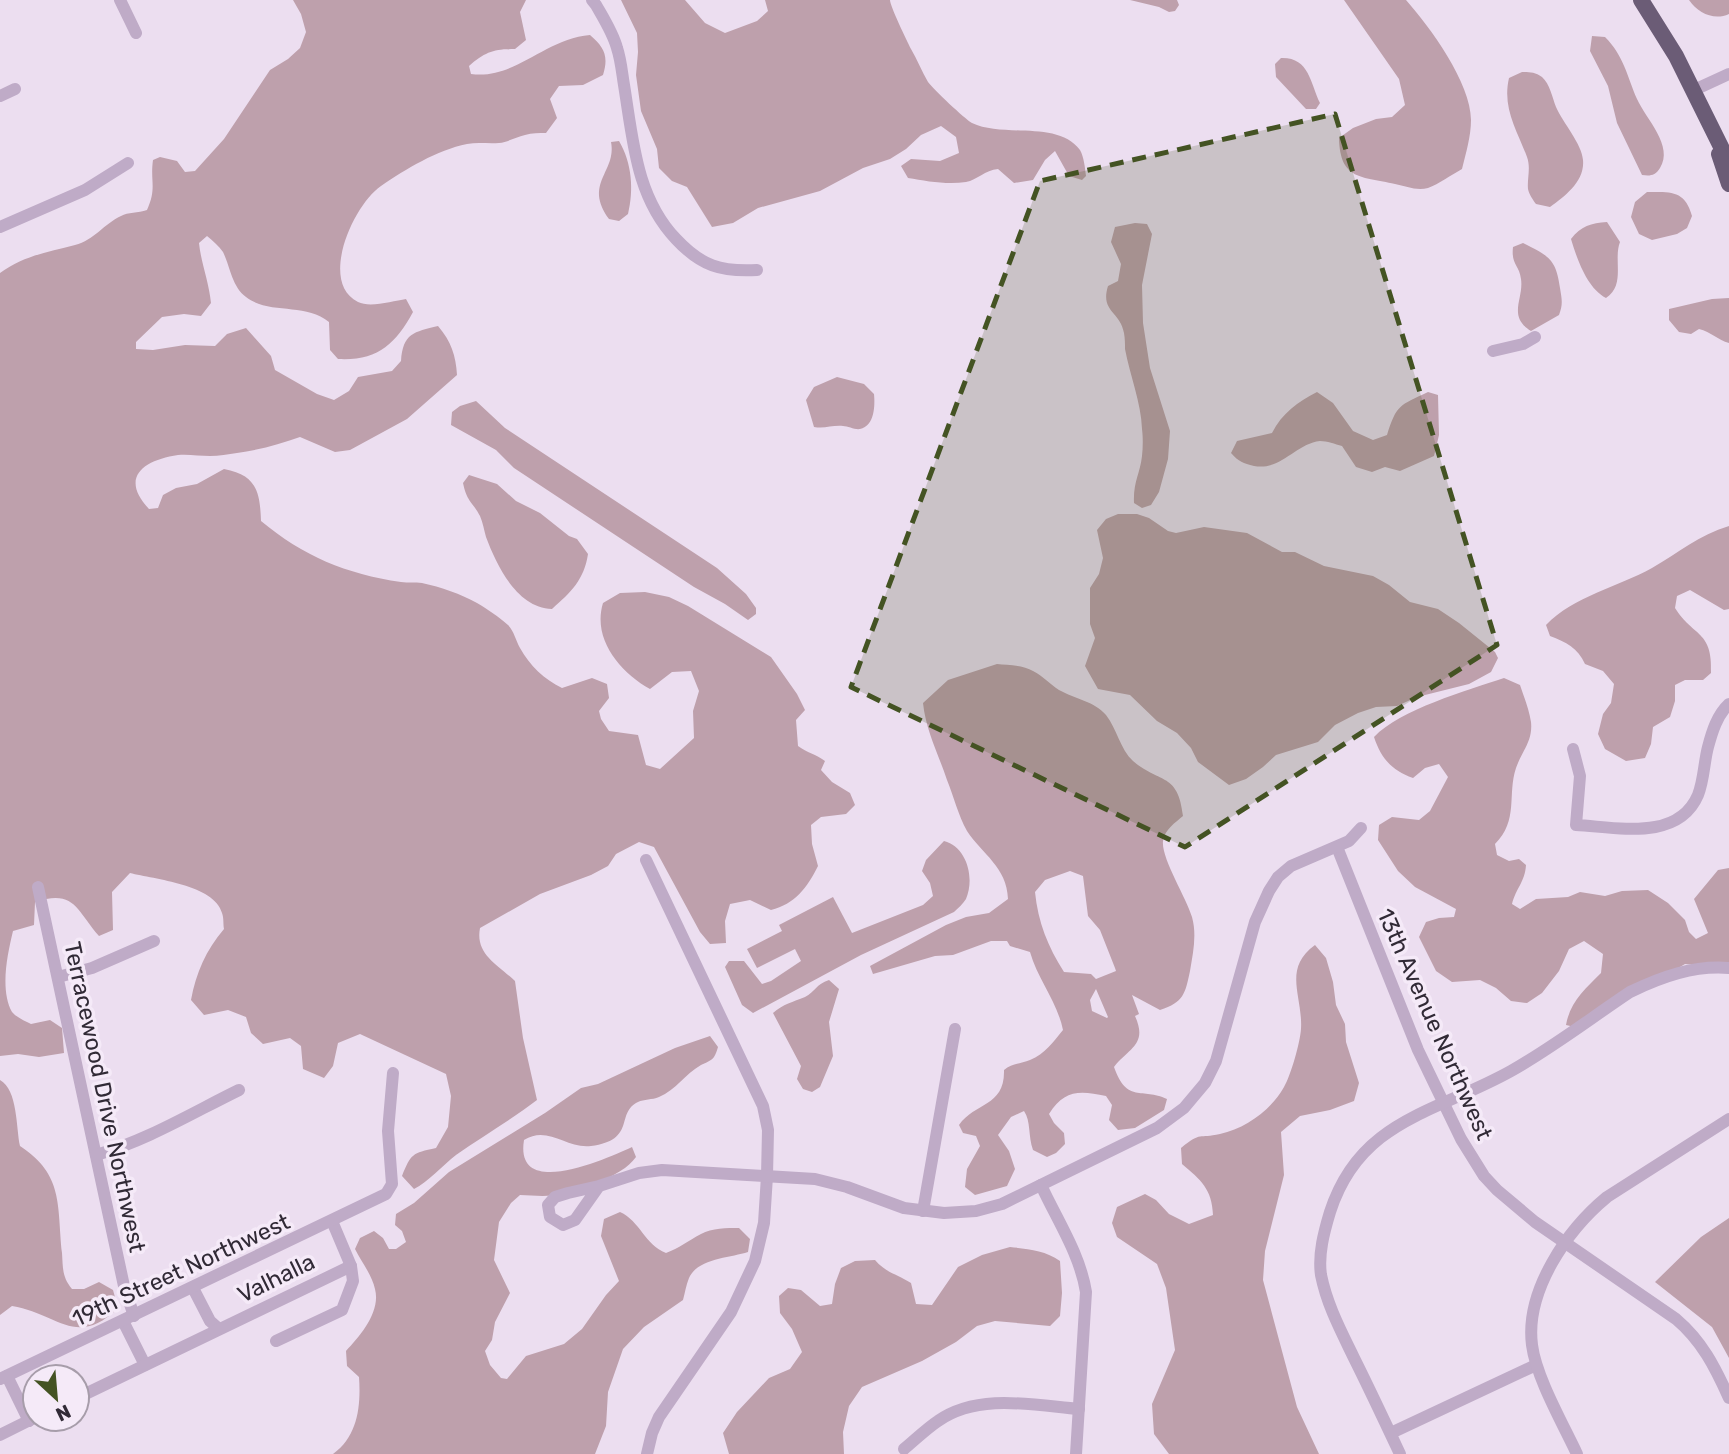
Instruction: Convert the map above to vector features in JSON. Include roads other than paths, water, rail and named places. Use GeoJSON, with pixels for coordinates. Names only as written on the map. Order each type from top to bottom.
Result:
{"type":"FeatureCollection","features":[{"type":"Feature","properties":{"kind":"main road"},"geometry":{"type":"LineString","coordinates":[[1641,0],[1662,30],[1729,163]]}},
{"type":"Feature","properties":{"kind":"main road"},"geometry":{"type":"LineString","coordinates":[[1712,131],[1729,184]]}},
{"type":"Feature","properties":{"kind":"street"},"geometry":{"type":"LineString","coordinates":[[120,0],[136,33]]}},
{"type":"Feature","properties":{"kind":"street"},"geometry":{"type":"LineString","coordinates":[[592,0],[618,49],[637,164],[648,199],[660,223],[684,248],[708,265],[723,269],[757,270]]}},
{"type":"Feature","properties":{"kind":"street"},"geometry":{"type":"LineString","coordinates":[[1692,91],[1729,74]]}},
{"type":"Feature","properties":{"kind":"street"},"geometry":{"type":"LineString","coordinates":[[0,96],[15,89]]}},
{"type":"Feature","properties":{"kind":"street"},"geometry":{"type":"LineString","coordinates":[[0,228],[85,190],[128,163]]}},
{"type":"Feature","properties":{"kind":"street"},"geometry":{"type":"LineString","coordinates":[[1493,351],[1523,344],[1535,337]]}},
{"type":"Feature","properties":{"kind":"street"},"geometry":{"type":"LineString","coordinates":[[1573,749],[1580,776],[1576,825],[1656,828],[1678,818],[1698,795],[1710,740],[1716,723],[1729,704]]}},
{"type":"Feature","properties":{"kind":"street"},"geometry":{"type":"LineString","coordinates":[[599,1186],[623,1177],[654,1171],[767,1176],[823,1181],[904,1208],[944,1213],[976,1212],[1041,1185],[1173,1119],[1196,1097],[1216,1061],[1255,922],[1269,891],[1278,877],[1292,866],[1349,841],[1361,828]]}},
{"type":"Feature","properties":{"kind":"street","name":"13th Avenue Northwest"},"geometry":{"type":"LineString","coordinates":[[1337,847],[1418,1049],[1461,1139],[1483,1175],[1511,1204],[1690,1331],[1708,1354],[1729,1398]]}},
{"type":"Feature","properties":{"kind":"street"},"geometry":{"type":"LineString","coordinates":[[646,860],[762,1106],[768,1130],[767,1176],[760,1245],[748,1280],[720,1329],[659,1417],[647,1454]]}},
{"type":"Feature","properties":{"kind":"street","name":"Terracewood Drive Northwest"},"geometry":{"type":"LineString","coordinates":[[38,887],[129,1318]]}},
{"type":"Feature","properties":{"kind":"street"},"geometry":{"type":"LineString","coordinates":[[58,977],[92,968],[154,941]]}},
{"type":"Feature","properties":{"kind":"street"},"geometry":{"type":"LineString","coordinates":[[1400,1454],[1333,1314],[1321,1271],[1321,1250],[1333,1203],[1351,1168],[1364,1151],[1395,1126],[1526,1062],[1630,992],[1648,983],[1686,971],[1729,968]]}},
{"type":"Feature","properties":{"kind":"street"},"geometry":{"type":"LineString","coordinates":[[923,1211],[955,1029]]}},
{"type":"Feature","properties":{"kind":"street","name":"19th Street Northwest"},"geometry":{"type":"LineString","coordinates":[[3,1377],[380,1199],[392,1184],[388,1131],[393,1073]]}},
{"type":"Feature","properties":{"kind":"street"},"geometry":{"type":"LineString","coordinates":[[96,1155],[145,1137],[239,1090]]}},
{"type":"Feature","properties":{"kind":"street"},"geometry":{"type":"LineString","coordinates":[[1577,1454],[1536,1365],[1532,1346],[1531,1326],[1542,1286],[1580,1222],[1607,1197],[1729,1119]]}},
{"type":"Feature","properties":{"kind":"street"},"geometry":{"type":"LineString","coordinates":[[1041,1185],[1079,1264],[1086,1292],[1076,1454]]}},
{"type":"Feature","properties":{"kind":"street","name":"Valhalla"},"geometry":{"type":"LineString","coordinates":[[276,1341],[342,1310],[353,1281],[351,1266],[332,1221]]}},
{"type":"Feature","properties":{"kind":"street","name":"Valhalla"},"geometry":{"type":"LineString","coordinates":[[91,1391],[351,1266]]}},
{"type":"Feature","properties":{"kind":"street","name":"Valhalla"},"geometry":{"type":"LineString","coordinates":[[193,1288],[210,1321],[219,1329]]}},
{"type":"Feature","properties":{"kind":"street"},"geometry":{"type":"LineString","coordinates":[[129,1318],[145,1365]]}},
{"type":"Feature","properties":{"kind":"street"},"geometry":{"type":"LineString","coordinates":[[1391,1433],[1536,1365]]}},
{"type":"Feature","properties":{"kind":"street"},"geometry":{"type":"LineString","coordinates":[[3,1377],[21,1403]]}},
{"type":"Feature","properties":{"kind":"street"},"geometry":{"type":"LineString","coordinates":[[904,1449],[937,1422],[969,1407],[1003,1403],[1079,1409]]}},
{"type":"Feature","properties":{"kind":"street"},"geometry":{"type":"LineString","coordinates":[[0,1435],[21,1424]]}}]}
